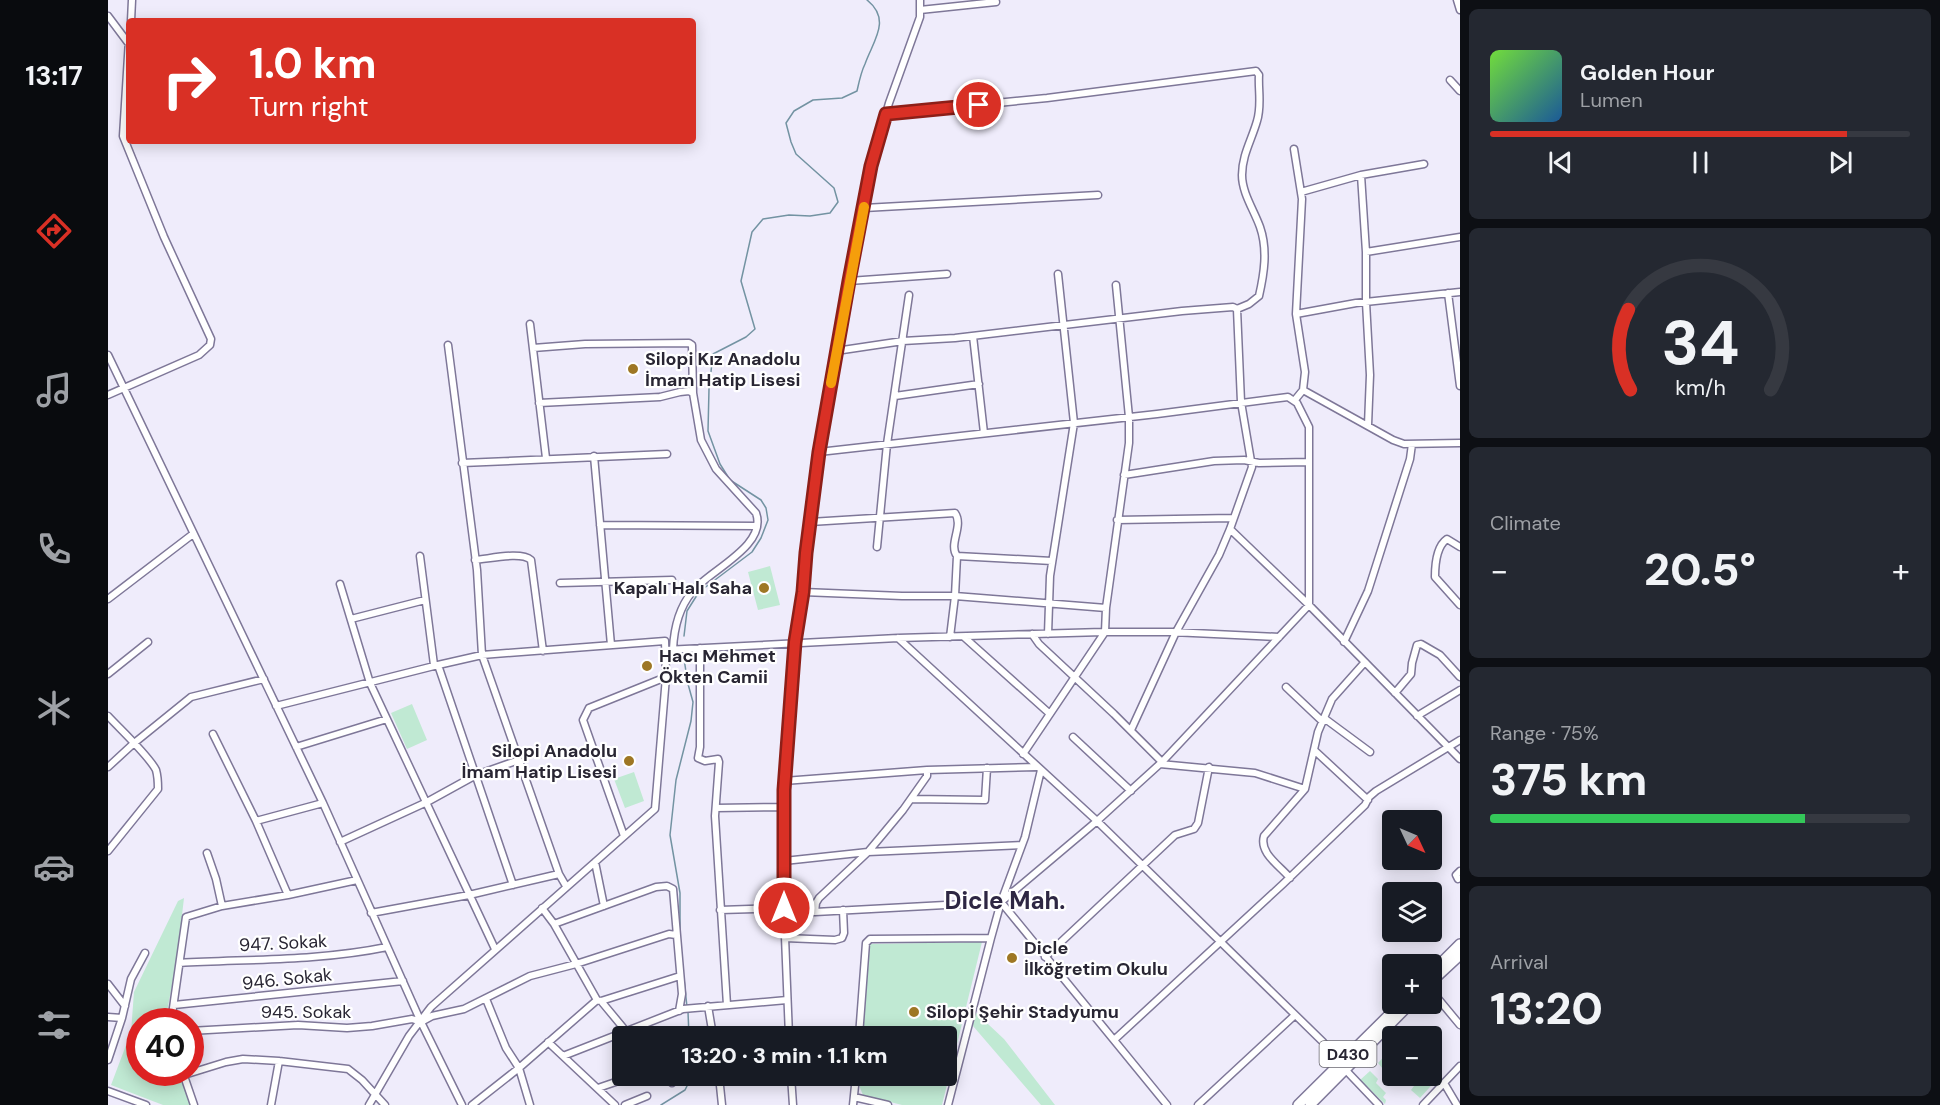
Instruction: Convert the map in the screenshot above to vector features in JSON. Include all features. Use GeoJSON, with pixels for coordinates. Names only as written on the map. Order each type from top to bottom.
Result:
{"type":"FeatureCollection","features":[{"type":"Feature","properties":{"kind":"highway"},"geometry":{"type":"LineString","coordinates":[[1442,962],[1460,944]]}},
{"type":"Feature","properties":{"kind":"highway"},"geometry":{"type":"LineString","coordinates":[[1442,972],[1460,955]]}},
{"type":"Feature","properties":{"kind":"highway","name":"D430"},"geometry":{"type":"LineString","coordinates":[[1310,1105],[1342,1066],[1391,1014]]}},
{"type":"Feature","properties":{"kind":"highway","name":"D430"},"geometry":{"type":"LineString","coordinates":[[1298,1105],[1399,1014]]}},
{"type":"Feature","properties":{"kind":"street"},"geometry":{"type":"LineString","coordinates":[[131,18],[132,0]]}},
{"type":"Feature","properties":{"kind":"street"},"geometry":{"type":"LineString","coordinates":[[788,1026],[784,910],[784,781],[795,642],[810,522],[819,452],[871,166],[886,114],[920,17],[920,0]]}},
{"type":"Feature","properties":{"kind":"street"},"geometry":{"type":"LineString","coordinates":[[1456,0],[1460,10]]}},
{"type":"Feature","properties":{"kind":"street"},"geometry":{"type":"LineString","coordinates":[[920,10],[996,2]]}},
{"type":"Feature","properties":{"kind":"street"},"geometry":{"type":"LineString","coordinates":[[108,16],[126,38]]}},
{"type":"Feature","properties":{"kind":"street"},"geometry":{"type":"LineString","coordinates":[[837,351],[903,341],[973,336],[1182,310],[1233,307],[1237,309],[1249,304],[1259,296],[1265,256],[1264,241],[1243,187],[1242,176],[1242,166],[1257,121],[1260,102],[1259,75],[1256,71],[1047,98],[886,114]]}},
{"type":"Feature","properties":{"kind":"street"},"geometry":{"type":"LineString","coordinates":[[1450,80],[1460,92]]}},
{"type":"Feature","properties":{"kind":"street"},"geometry":{"type":"LineString","coordinates":[[126,89],[123,136],[126,143]]}},
{"type":"Feature","properties":{"kind":"street"},"geometry":{"type":"LineString","coordinates":[[108,395],[199,355],[210,345],[211,339],[164,237],[126,144]]}},
{"type":"Feature","properties":{"kind":"street"},"geometry":{"type":"LineString","coordinates":[[1294,149],[1301,192],[1296,314],[1305,372],[1303,390],[1294,401]]}},
{"type":"Feature","properties":{"kind":"street"},"geometry":{"type":"LineString","coordinates":[[1301,192],[1361,175],[1424,164]]}},
{"type":"Feature","properties":{"kind":"street"},"geometry":{"type":"LineString","coordinates":[[1361,175],[1370,375],[1368,425]]}},
{"type":"Feature","properties":{"kind":"street"},"geometry":{"type":"LineString","coordinates":[[864,208],[1098,195]]}},
{"type":"Feature","properties":{"kind":"street"},"geometry":{"type":"LineString","coordinates":[[1366,252],[1460,237]]}},
{"type":"Feature","properties":{"kind":"street"},"geometry":{"type":"LineString","coordinates":[[849,281],[947,274]]}},
{"type":"Feature","properties":{"kind":"street"},"geometry":{"type":"LineString","coordinates":[[1048,634],[1052,561],[1074,423],[1058,274]]}},
{"type":"Feature","properties":{"kind":"street"},"geometry":{"type":"LineString","coordinates":[[1023,754],[1105,632],[1117,520],[1129,443],[1129,417],[1116,285]]}},
{"type":"Feature","properties":{"kind":"street"},"geometry":{"type":"LineString","coordinates":[[1296,314],[1366,302],[1460,292]]}},
{"type":"Feature","properties":{"kind":"street"},"geometry":{"type":"LineString","coordinates":[[1448,293],[1457,337],[1460,386]]}},
{"type":"Feature","properties":{"kind":"street"},"geometry":{"type":"LineString","coordinates":[[877,547],[887,444],[909,295]]}},
{"type":"Feature","properties":{"kind":"street"},"geometry":{"type":"LineString","coordinates":[[1131,730],[1176,632],[1219,555],[1252,467],[1241,402],[1237,309]]}},
{"type":"Feature","properties":{"kind":"street"},"geometry":{"type":"LineString","coordinates":[[530,324],[546,458]]}},
{"type":"Feature","properties":{"kind":"street"},"geometry":{"type":"LineString","coordinates":[[973,336],[984,433]]}},
{"type":"Feature","properties":{"kind":"street"},"geometry":{"type":"LineString","coordinates":[[533,348],[585,344],[689,342],[692,345],[693,393],[701,440],[716,469],[756,513],[758,519],[752,539],[746,548],[691,593],[683,605],[674,628],[673,649]]}},
{"type":"Feature","properties":{"kind":"street"},"geometry":{"type":"LineString","coordinates":[[448,345],[475,560],[482,655],[559,873],[566,886]]}},
{"type":"Feature","properties":{"kind":"street"},"geometry":{"type":"LineString","coordinates":[[108,355],[323,803],[421,1022],[462,1105]]}},
{"type":"Feature","properties":{"kind":"street"},"geometry":{"type":"LineString","coordinates":[[895,396],[979,384]]}},
{"type":"Feature","properties":{"kind":"street"},"geometry":{"type":"LineString","coordinates":[[1303,390],[1404,444],[1460,444]]}},
{"type":"Feature","properties":{"kind":"street"},"geometry":{"type":"LineString","coordinates":[[539,403],[660,397],[689,391],[693,393]]}},
{"type":"Feature","properties":{"kind":"street"},"geometry":{"type":"LineString","coordinates":[[720,910],[815,912],[1001,902],[1097,821],[1161,763],[1309,606],[1309,427],[1297,403],[1288,397],[819,452]]}},
{"type":"Feature","properties":{"kind":"street"},"geometry":{"type":"LineString","coordinates":[[1344,642],[1368,591],[1410,459],[1412,444]]}},
{"type":"Feature","properties":{"kind":"street"},"geometry":{"type":"LineString","coordinates":[[462,463],[668,454]]}},
{"type":"Feature","properties":{"kind":"street"},"geometry":{"type":"LineString","coordinates":[[594,456],[611,645]]}},
{"type":"Feature","properties":{"kind":"street"},"geometry":{"type":"LineString","coordinates":[[1124,475],[1214,461],[1309,462]]}},
{"type":"Feature","properties":{"kind":"street"},"geometry":{"type":"LineString","coordinates":[[810,522],[955,513],[958,521],[954,555],[957,556],[950,637]]}},
{"type":"Feature","properties":{"kind":"street"},"geometry":{"type":"LineString","coordinates":[[1117,520],[1233,518]]}},
{"type":"Feature","properties":{"kind":"street"},"geometry":{"type":"LineString","coordinates":[[600,525],[757,525]]}},
{"type":"Feature","properties":{"kind":"street"},"geometry":{"type":"LineString","coordinates":[[1230,529],[1460,759]]}},
{"type":"Feature","properties":{"kind":"street"},"geometry":{"type":"LineString","coordinates":[[108,588],[110,597],[193,534]]}},
{"type":"Feature","properties":{"kind":"street"},"geometry":{"type":"LineString","coordinates":[[1460,547],[1447,539],[1444,540],[1440,547],[1435,577],[1460,605]]}},
{"type":"Feature","properties":{"kind":"street"},"geometry":{"type":"LineString","coordinates":[[475,560],[520,555],[531,560],[543,651]]}},
{"type":"Feature","properties":{"kind":"street"},"geometry":{"type":"LineString","coordinates":[[420,556],[436,665],[513,885]]}},
{"type":"Feature","properties":{"kind":"street"},"geometry":{"type":"LineString","coordinates":[[957,556],[1052,561]]}},
{"type":"Feature","properties":{"kind":"street"},"geometry":{"type":"LineString","coordinates":[[560,583],[672,580]]}},
{"type":"Feature","properties":{"kind":"street"},"geometry":{"type":"LineString","coordinates":[[340,584],[370,683],[495,949]]}},
{"type":"Feature","properties":{"kind":"street"},"geometry":{"type":"LineString","coordinates":[[803,592],[955,596],[1106,608]]}},
{"type":"Feature","properties":{"kind":"street"},"geometry":{"type":"LineString","coordinates":[[351,619],[425,600]]}},
{"type":"Feature","properties":{"kind":"street"},"geometry":{"type":"LineString","coordinates":[[665,650],[795,642],[1105,632],[1176,632],[1279,637]]}},
{"type":"Feature","properties":{"kind":"street"},"geometry":{"type":"LineString","coordinates":[[1032,634],[1039,644],[1131,730],[1161,763],[1255,772],[1305,789]]}},
{"type":"Feature","properties":{"kind":"street"},"geometry":{"type":"LineString","coordinates":[[964,637],[1050,714]]}},
{"type":"Feature","properties":{"kind":"street"},"geometry":{"type":"LineString","coordinates":[[898,638],[1097,821],[1323,1042],[1379,1105]]}},
{"type":"Feature","properties":{"kind":"street"},"geometry":{"type":"LineString","coordinates":[[276,706],[482,655],[665,641],[666,677],[655,809],[431,1007],[409,1036],[369,1105]]}},
{"type":"Feature","properties":{"kind":"street"},"geometry":{"type":"LineString","coordinates":[[108,674],[148,642]]}},
{"type":"Feature","properties":{"kind":"street"},"geometry":{"type":"LineString","coordinates":[[1395,693],[1411,674],[1417,645],[1421,644],[1440,655],[1460,676]]}},
{"type":"Feature","properties":{"kind":"street"},"geometry":{"type":"LineString","coordinates":[[700,648],[699,758],[705,761],[718,759],[716,808],[727,1005]]}},
{"type":"Feature","properties":{"kind":"street"},"geometry":{"type":"LineString","coordinates":[[1290,878],[1263,849],[1264,836],[1305,789],[1323,720],[1332,699],[1365,662]]}},
{"type":"Feature","properties":{"kind":"street"},"geometry":{"type":"LineString","coordinates":[[624,836],[583,720],[589,708],[666,677]]}},
{"type":"Feature","properties":{"kind":"street"},"geometry":{"type":"LineString","coordinates":[[108,768],[133,744],[191,697],[264,679]]}},
{"type":"Feature","properties":{"kind":"street"},"geometry":{"type":"LineString","coordinates":[[1286,687],[1323,720],[1370,752]]}},
{"type":"Feature","properties":{"kind":"street"},"geometry":{"type":"LineString","coordinates":[[1417,716],[1460,690]]}},
{"type":"Feature","properties":{"kind":"street"},"geometry":{"type":"LineString","coordinates":[[108,716],[155,769],[158,780],[158,789],[108,851]]}},
{"type":"Feature","properties":{"kind":"street"},"geometry":{"type":"LineString","coordinates":[[296,747],[387,719]]}},
{"type":"Feature","properties":{"kind":"street"},"geometry":{"type":"LineString","coordinates":[[213,734],[256,821],[288,895]]}},
{"type":"Feature","properties":{"kind":"street"},"geometry":{"type":"LineString","coordinates":[[1073,737],[1131,791]]}},
{"type":"Feature","properties":{"kind":"street"},"geometry":{"type":"LineString","coordinates":[[1114,1040],[1290,878],[1365,805],[1376,791],[1460,740]]}},
{"type":"Feature","properties":{"kind":"street"},"geometry":{"type":"LineString","coordinates":[[1314,750],[1368,800]]}},
{"type":"Feature","properties":{"kind":"street"},"geometry":{"type":"LineString","coordinates":[[340,842],[427,802],[476,775],[519,760]]}},
{"type":"Feature","properties":{"kind":"street"},"geometry":{"type":"LineString","coordinates":[[1045,957],[1175,835],[1194,829],[1198,823],[1209,767]]}},
{"type":"Feature","properties":{"kind":"street"},"geometry":{"type":"LineString","coordinates":[[911,799],[985,800],[987,768]]}},
{"type":"Feature","properties":{"kind":"street"},"geometry":{"type":"LineString","coordinates":[[784,781],[927,770],[1039,768]]}},
{"type":"Feature","properties":{"kind":"street"},"geometry":{"type":"LineString","coordinates":[[948,1105],[1001,902],[1022,845],[1039,768]]}},
{"type":"Feature","properties":{"kind":"street"},"geometry":{"type":"LineString","coordinates":[[815,912],[819,898],[868,852],[911,799],[927,776],[927,770]]}},
{"type":"Feature","properties":{"kind":"street"},"geometry":{"type":"LineString","coordinates":[[256,821],[323,803]]}},
{"type":"Feature","properties":{"kind":"street"},"geometry":{"type":"LineString","coordinates":[[716,808],[784,807]]}},
{"type":"Feature","properties":{"kind":"street"},"geometry":{"type":"LineString","coordinates":[[784,861],[868,852],[1022,845]]}},
{"type":"Feature","properties":{"kind":"street"},"geometry":{"type":"LineString","coordinates":[[207,853],[222,906]]}},
{"type":"Feature","properties":{"kind":"street"},"geometry":{"type":"LineString","coordinates":[[595,862],[604,906]]}},
{"type":"Feature","properties":{"kind":"street"},"geometry":{"type":"LineString","coordinates":[[1458,879],[1456,875],[1460,871]]}},
{"type":"Feature","properties":{"kind":"street"},"geometry":{"type":"LineString","coordinates":[[371,913],[469,895],[559,873]]}},
{"type":"Feature","properties":{"kind":"street"},"geometry":{"type":"LineString","coordinates":[[173,1008],[186,917],[222,906],[357,880]]}},
{"type":"Feature","properties":{"kind":"street"},"geometry":{"type":"LineString","coordinates":[[554,924],[656,887],[667,886],[673,889],[682,994],[681,1010]]}},
{"type":"Feature","properties":{"kind":"street"},"geometry":{"type":"LineString","coordinates":[[1001,902],[1167,1105]]}},
{"type":"Feature","properties":{"kind":"street"},"geometry":{"type":"LineString","coordinates":[[542,908],[599,1000],[621,1026]]}},
{"type":"Feature","properties":{"kind":"street"},"geometry":{"type":"LineString","coordinates":[[785,938],[835,940],[842,938],[844,933],[843,910]]}},
{"type":"Feature","properties":{"kind":"street","name":"945. Sokak"},"geometry":{"type":"LineString","coordinates":[[204,1030],[298,1026],[347,1028],[412,1019],[421,1022],[432,1016],[465,1009],[530,976],[576,964],[669,934],[676,935]]}},
{"type":"Feature","properties":{"kind":"street"},"geometry":{"type":"LineString","coordinates":[[859,1026],[866,943],[870,939],[991,938]]}},
{"type":"Feature","properties":{"kind":"street","name":"947. Sokak"},"geometry":{"type":"LineString","coordinates":[[180,963],[314,957],[351,954],[387,947]]}},
{"type":"Feature","properties":{"kind":"street"},"geometry":{"type":"LineString","coordinates":[[108,1060],[122,1018],[131,979],[145,953]]}},
{"type":"Feature","properties":{"kind":"street"},"geometry":{"type":"LineString","coordinates":[[472,1105],[599,1000],[680,975]]}},
{"type":"Feature","properties":{"kind":"street","name":"946. Sokak"},"geometry":{"type":"LineString","coordinates":[[174,1005],[403,981]]}},
{"type":"Feature","properties":{"kind":"street"},"geometry":{"type":"LineString","coordinates":[[108,984],[124,1006]]}},
{"type":"Feature","properties":{"kind":"street"},"geometry":{"type":"LineString","coordinates":[[486,999],[506,1048],[519,1068],[530,1105]]}},
{"type":"Feature","properties":{"kind":"street"},"geometry":{"type":"LineString","coordinates":[[646,1026],[681,1010],[787,1000]]}},
{"type":"Feature","properties":{"kind":"street"},"geometry":{"type":"LineString","coordinates":[[1442,1003],[1460,1025]]}},
{"type":"Feature","properties":{"kind":"street"},"geometry":{"type":"LineString","coordinates":[[708,1006],[711,1026]]}},
{"type":"Feature","properties":{"kind":"street"},"geometry":{"type":"LineString","coordinates":[[1198,1105],[1295,1015]]}},
{"type":"Feature","properties":{"kind":"street"},"geometry":{"type":"LineString","coordinates":[[108,1017],[122,1018]]}},
{"type":"Feature","properties":{"kind":"street"},"geometry":{"type":"LineString","coordinates":[[563,1056],[612,1039]]}},
{"type":"Feature","properties":{"kind":"street"},"geometry":{"type":"LineString","coordinates":[[548,1042],[615,1105]]}},
{"type":"Feature","properties":{"kind":"street"},"geometry":{"type":"LineString","coordinates":[[204,1068],[243,1059],[348,1069],[385,1105]]}},
{"type":"Feature","properties":{"kind":"street"},"geometry":{"type":"LineString","coordinates":[[271,1105],[279,1061]]}},
{"type":"Feature","properties":{"kind":"street"},"geometry":{"type":"LineString","coordinates":[[1423,1105],[1460,1066]]}},
{"type":"Feature","properties":{"kind":"street"},"geometry":{"type":"LineString","coordinates":[[598,1088],[612,1083]]}},
{"type":"Feature","properties":{"kind":"street"},"geometry":{"type":"LineString","coordinates":[[1444,1083],[1457,1105]]}},
{"type":"Feature","properties":{"kind":"street"},"geometry":{"type":"LineString","coordinates":[[187,1086],[194,1105]]}},
{"type":"Feature","properties":{"kind":"street"},"geometry":{"type":"LineString","coordinates":[[720,1086],[722,1105]]}},
{"type":"Feature","properties":{"kind":"street"},"geometry":{"type":"LineString","coordinates":[[792,1086],[793,1105]]}},
{"type":"Feature","properties":{"kind":"street"},"geometry":{"type":"LineString","coordinates":[[853,1105],[855,1086]]}},
{"type":"Feature","properties":{"kind":"street"},"geometry":{"type":"LineString","coordinates":[[108,1091],[146,1105]]}},
{"type":"Feature","properties":{"kind":"street"},"geometry":{"type":"LineString","coordinates":[[625,1105],[647,1096]]}},
{"type":"Feature","properties":{"kind":"street"},"geometry":{"type":"LineString","coordinates":[[854,1097],[888,1105]]}},
{"type":"Feature","properties":{"kind":"green space","name":"Kapalı Halı Saha"},"geometry":{"type":"Polygon","coordinates":[[[770,566],[780,605],[758,610],[748,572],[770,566]]]}},
{"type":"Feature","properties":{"kind":"green space"},"geometry":{"type":"Polygon","coordinates":[[[412,704],[427,740],[407,749],[391,713],[412,704]]]}},
{"type":"Feature","properties":{"kind":"green space"},"geometry":{"type":"Polygon","coordinates":[[[634,772],[644,801],[625,808],[614,779],[634,772]]]}},
{"type":"Feature","properties":{"kind":"green space"},"geometry":{"type":"Polygon","coordinates":[[[184,898],[176,966],[168,1008],[133,1008],[134,992],[178,901],[184,898]]]}},
{"type":"Feature","properties":{"kind":"green space","name":"Silopi Şehir Stadyumu"},"geometry":{"type":"Polygon","coordinates":[[[982,942],[957,1044],[957,1026],[863,1026],[870,944],[982,942]]]}},
{"type":"Feature","properties":{"kind":"green space"},"geometry":{"type":"Polygon","coordinates":[[[973,1010],[1004,1039],[1055,1105],[1041,1105],[973,1026],[973,1010]]]}},
{"type":"Feature","properties":{"kind":"green space"},"geometry":{"type":"Polygon","coordinates":[[[126,1045],[126,1086],[185,1086],[190,1105],[163,1105],[111,1085],[126,1045]]]}},
{"type":"Feature","properties":{"kind":"green space"},"geometry":{"type":"Polygon","coordinates":[[[1370,1071],[1378,1079],[1376,1083],[1386,1093],[1383,1097],[1386,1100],[1385,1104],[1360,1080],[1370,1071]]]}},
{"type":"Feature","properties":{"kind":"green space","name":"Silopi Şehir Stadyumu"},"geometry":{"type":"Polygon","coordinates":[[[859,1086],[947,1086],[942,1105],[902,1105],[863,1095],[859,1086]]]}},
{"type":"Feature","properties":{"kind":"green space"},"geometry":{"type":"Polygon","coordinates":[[[1414,1086],[1431,1086],[1420,1098],[1411,1090],[1414,1086]]]}},
{"type":"Feature","properties":{"kind":"waterway"},"geometry":{"type":"LineString","coordinates":[[684,636],[687,611],[699,592],[752,552],[768,520],[766,508],[761,500],[730,480],[720,464],[708,431],[713,354],[746,337],[755,329],[741,281],[752,232],[763,219],[830,213],[838,202],[834,188],[796,154],[786,123],[794,111],[813,100],[842,98],[857,91],[862,70],[876,39],[879,23],[878,15],[867,0]]}},
{"type":"Feature","properties":{"kind":"waterway"},"geometry":{"type":"LineString","coordinates":[[680,933],[680,893],[670,835],[676,780],[691,721],[693,702],[684,659]]}},
{"type":"Feature","properties":{"kind":"waterway"},"geometry":{"type":"LineString","coordinates":[[684,979],[687,1007]]}},
{"type":"Feature","properties":{"kind":"waterway"},"geometry":{"type":"LineString","coordinates":[[688,1012],[689,1026]]}},
{"type":"Feature","properties":{"kind":"waterway"},"geometry":{"type":"LineString","coordinates":[[661,1105],[685,1090],[687,1086]]}},
{"type":"Feature","properties":{"kind":"slow traffic"},"geometry":{"type":"LineString","coordinates":[[831,383],[864,207]]}},
{"type":"Feature","properties":{"kind":"place","name":"Silopi Kız Anadolu İmam Hatip Lisesi"},"geometry":{"type":"Point","coordinates":[633,369]}},
{"type":"Feature","properties":{"kind":"place","name":"Kapalı Halı Saha"},"geometry":{"type":"Point","coordinates":[764,588]}},
{"type":"Feature","properties":{"kind":"place","name":"Hacı Mehmet Ökten Camii"},"geometry":{"type":"Point","coordinates":[647,666]}},
{"type":"Feature","properties":{"kind":"place","name":"Silopi Anadolu İmam Hatip Lisesi"},"geometry":{"type":"Point","coordinates":[629,761]}},
{"type":"Feature","properties":{"kind":"place","name":"Dicle İlköğretim Okulu"},"geometry":{"type":"Point","coordinates":[1012,958]}},
{"type":"Feature","properties":{"kind":"place","name":"Silopi Şehir Stadyumu"},"geometry":{"type":"Point","coordinates":[914,1012]}},
{"type":"Feature","properties":{"kind":"district","name":"Dicle Mah."},"geometry":{"type":"Point","coordinates":[1005,901]}},
{"type":"Feature","properties":{"kind":"route"},"geometry":{"type":"LineString","coordinates":[[784,908],[784,790],[795,642],[819,452],[871,166],[886,114],[979,105]]}}]}
